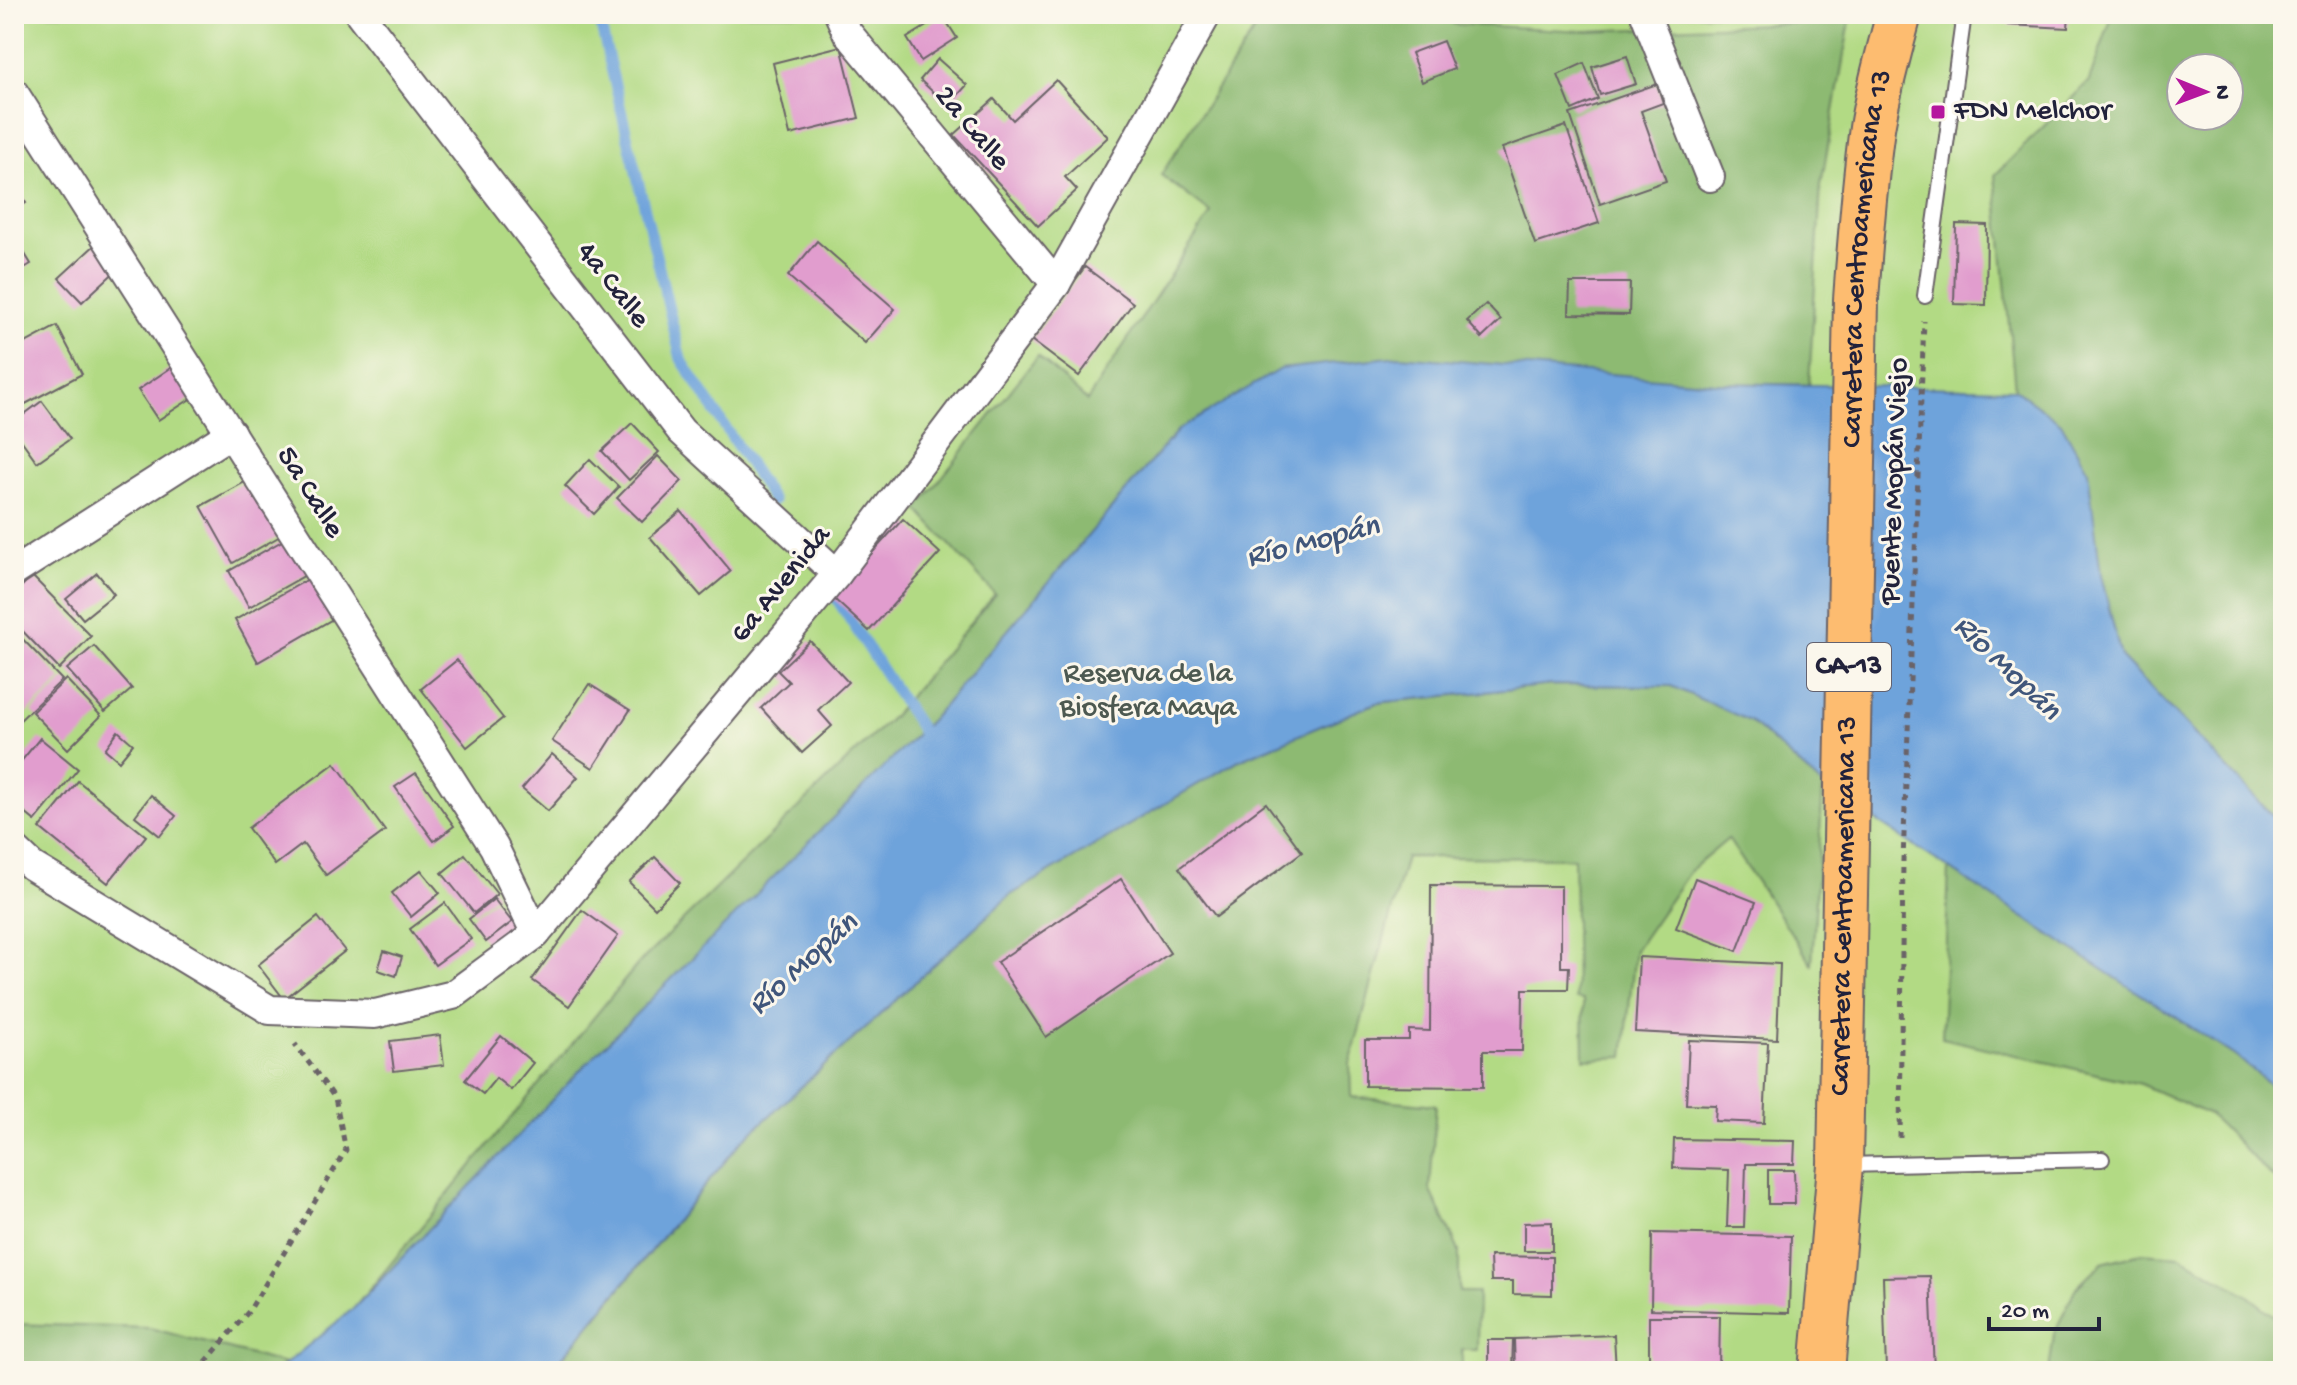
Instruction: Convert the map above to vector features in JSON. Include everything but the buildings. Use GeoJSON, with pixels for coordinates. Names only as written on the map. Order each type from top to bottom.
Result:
{"type":"FeatureCollection","features":[{"type":"Feature","properties":{"kind":"highway","name":"Carretera Centroamericana 13"},"geometry":{"type":"LineString","coordinates":[[1821,1370],[1840,1165],[1856,300],[1872,125],[1899,14]]}},
{"type":"Feature","properties":{"kind":"street","name":"4a Calle"},"geometry":{"type":"LineString","coordinates":[[360,14],[681,431],[837,574]]}},
{"type":"Feature","properties":{"kind":"street","name":"2a Calle"},"geometry":{"type":"LineString","coordinates":[[839,14],[847,32],[1056,284]]}},
{"type":"Feature","properties":{"kind":"street","name":"6a Avenida"},"geometry":{"type":"LineString","coordinates":[[270,1010],[375,1014],[453,995],[536,934],[837,574],[1056,284],[1207,14]]}},
{"type":"Feature","properties":{"kind":"street"},"geometry":{"type":"LineString","coordinates":[[1645,14],[1710,177]]}},
{"type":"Feature","properties":{"kind":"street","name":"5a Calle"},"geometry":{"type":"LineString","coordinates":[[14,93],[494,847],[536,934]]}},
{"type":"Feature","properties":{"kind":"street"},"geometry":{"type":"LineString","coordinates":[[14,572],[231,433]]}},
{"type":"Feature","properties":{"kind":"street"},"geometry":{"type":"LineString","coordinates":[[14,849],[32,866],[270,1010]]}},
{"type":"Feature","properties":{"kind":"lane"},"geometry":{"type":"LineString","coordinates":[[1925,296],[1964,14]]}},
{"type":"Feature","properties":{"kind":"lane"},"geometry":{"type":"LineString","coordinates":[[1840,1165],[2102,1159]]}},
{"type":"Feature","properties":{"kind":"path","name":"Puente Mopán Viejo"},"geometry":{"type":"LineString","coordinates":[[1900,1163],[1903,860],[1925,296]]}},
{"type":"Feature","properties":{"kind":"path"},"geometry":{"type":"LineString","coordinates":[[198,1371],[249,1311],[346,1150],[335,1098],[270,1010]]}},
{"type":"Feature","properties":{"kind":"green space","name":"Reserva de la Biosfera Maya"},"geometry":{"type":"Polygon","coordinates":[[[14,14],[2283,14],[2283,1371],[415,1371],[290,1361],[285,1364],[266,1359],[14,1339],[14,14]]]}},
{"type":"Feature","properties":{"kind":"green space"},"geometry":{"type":"Polygon","coordinates":[[[1265,14],[1445,14],[1454,24],[1584,31],[1850,21],[1821,185],[1809,385],[1716,383],[1178,430],[934,717],[355,1307],[638,964],[893,716],[995,594],[917,509],[1038,356],[1087,401],[1211,213],[1161,175],[1265,14]]]}},
{"type":"Feature","properties":{"kind":"green space"},"geometry":{"type":"Polygon","coordinates":[[[2113,14],[2283,14],[2283,827],[2121,657],[2061,423],[2015,389],[1995,175],[2089,81],[2113,14]]]}},
{"type":"Feature","properties":{"kind":"green space"},"geometry":{"type":"Polygon","coordinates":[[[1553,685],[1671,686],[1750,721],[1823,786],[1812,964],[1728,839],[1690,871],[1635,950],[1624,1057],[1584,1059],[1583,1000],[1576,999],[1574,858],[1406,857],[1350,1064],[1351,1097],[1436,1105],[1430,1189],[1459,1251],[1459,1292],[1478,1292],[1477,1350],[1462,1350],[1462,1371],[552,1371],[741,1142],[1009,896],[1239,760],[1376,703],[1553,685]]]}},
{"type":"Feature","properties":{"kind":"green space"},"geometry":{"type":"Polygon","coordinates":[[[1949,867],[2241,1060],[2283,1096],[2283,1188],[2210,1115],[2140,1084],[1942,1038],[1949,867]]]}},
{"type":"Feature","properties":{"kind":"green space"},"geometry":{"type":"Polygon","coordinates":[[[2141,1253],[2180,1256],[2247,1295],[2283,1323],[2283,1371],[2049,1371],[2054,1334],[2075,1289],[2102,1263],[2141,1253]]]}},
{"type":"Feature","properties":{"kind":"green space"},"geometry":{"type":"Polygon","coordinates":[[[14,1324],[150,1328],[285,1364],[277,1371],[14,1371],[14,1324]]]}},
{"type":"Feature","properties":{"kind":"water","name":"Río Mopán"},"geometry":{"type":"Polygon","coordinates":[[[1400,356],[1716,383],[2015,389],[2061,423],[2088,471],[2101,575],[2121,657],[2283,827],[2283,1096],[2241,1060],[1823,786],[1750,721],[1671,686],[1553,685],[1376,703],[1239,760],[1009,896],[741,1142],[551,1371],[277,1371],[355,1307],[586,1064],[934,717],[1178,430],[1280,369],[1400,356]]]}},
{"type":"Feature","properties":{"kind":"waterway"},"geometry":{"type":"LineString","coordinates":[[598,14],[681,359],[773,501]]}},
{"type":"Feature","properties":{"kind":"waterway"},"geometry":{"type":"LineString","coordinates":[[832,592],[929,742]]}},
{"type":"Feature","properties":{"kind":"place","name":"FDN Melchor"},"geometry":{"type":"Point","coordinates":[1938,112]}}]}
